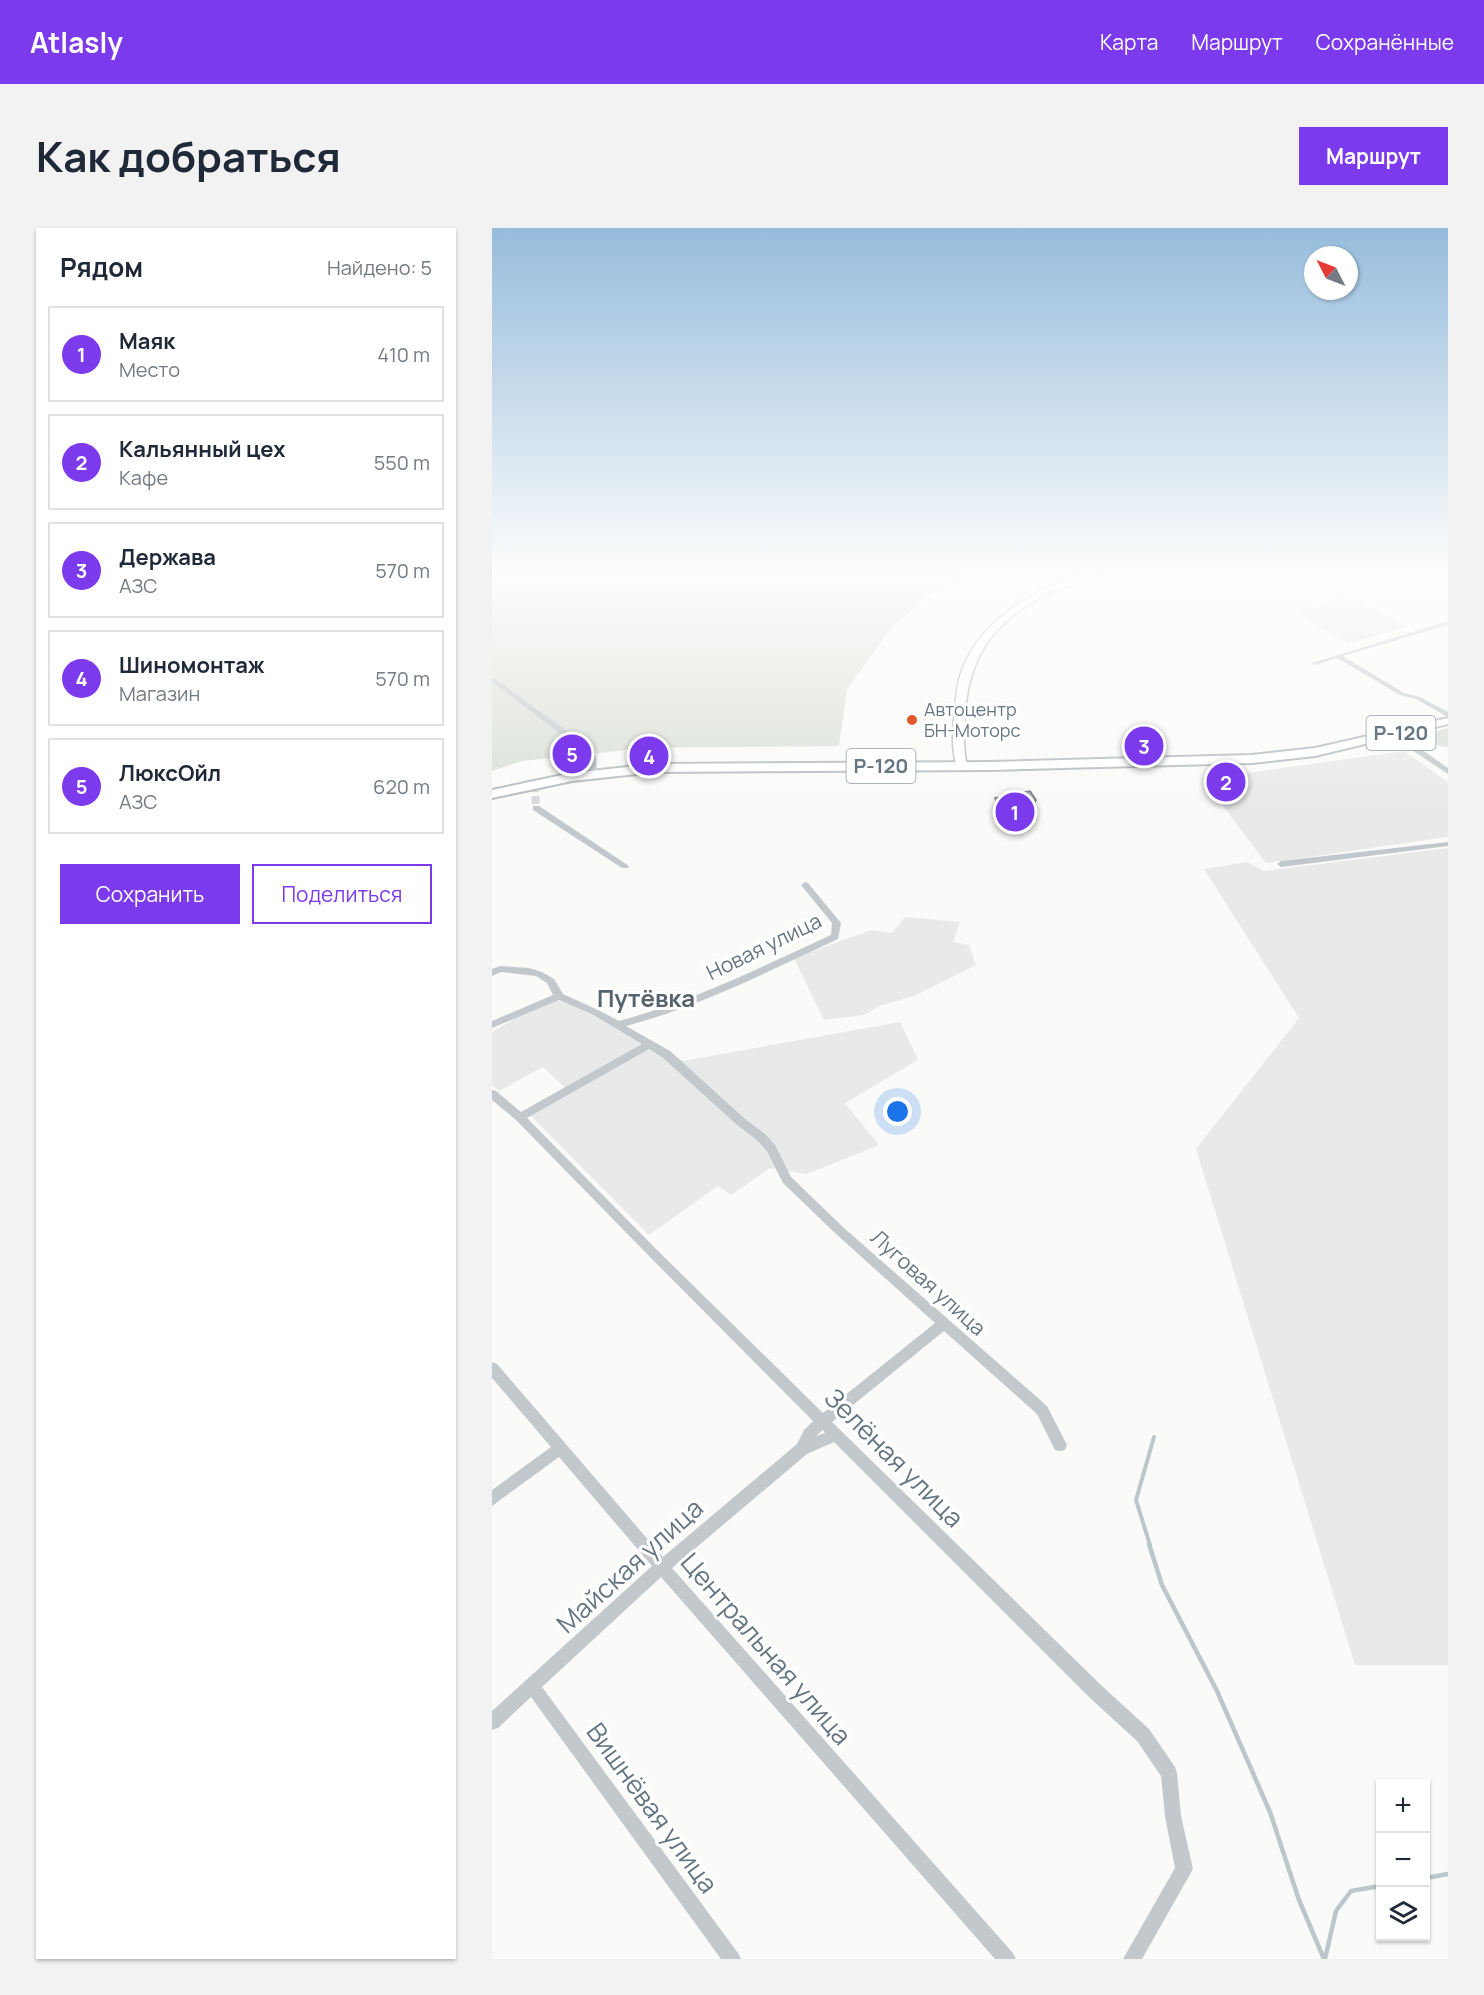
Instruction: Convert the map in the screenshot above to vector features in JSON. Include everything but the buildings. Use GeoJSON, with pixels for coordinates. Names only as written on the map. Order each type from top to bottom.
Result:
{"type":"FeatureCollection","features":[{"type":"Feature","properties":{"kind":"main road"},"geometry":{"type":"LineString","coordinates":[[947,766],[952,747],[961,673],[970,652]]}},
{"type":"Feature","properties":{"kind":"main road"},"geometry":{"type":"LineString","coordinates":[[962,766],[957,749],[963,687],[976,652]]}},
{"type":"Feature","properties":{"kind":"main road","name":"Р-120"},"geometry":{"type":"LineString","coordinates":[[492,794],[594,774],[655,768],[962,766],[1191,762],[1263,758],[1315,752],[1448,721]]}},
{"type":"Feature","properties":{"kind":"street"},"geometry":{"type":"LineString","coordinates":[[1315,663],[1352,652]]}},
{"type":"Feature","properties":{"kind":"street"},"geometry":{"type":"LineString","coordinates":[[1338,656],[1402,694],[1418,698],[1448,715]]}},
{"type":"Feature","properties":{"kind":"street"},"geometry":{"type":"LineString","coordinates":[[492,679],[585,748],[592,757],[594,774]]}},
{"type":"Feature","properties":{"kind":"street"},"geometry":{"type":"LineString","coordinates":[[1395,735],[1448,772]]}},
{"type":"Feature","properties":{"kind":"street"},"geometry":{"type":"LineString","coordinates":[[536,808],[625,866]]}},
{"type":"Feature","properties":{"kind":"street"},"geometry":{"type":"LineString","coordinates":[[1281,864],[1448,844]]}},
{"type":"Feature","properties":{"kind":"street","name":"Новая улица"},"geometry":{"type":"LineString","coordinates":[[618,1025],[648,1018],[687,1003],[835,937],[837,923],[805,885]]}},
{"type":"Feature","properties":{"kind":"street"},"geometry":{"type":"LineString","coordinates":[[496,971],[530,971],[539,974],[551,981],[559,996],[618,1025],[648,1045],[516,1114]]}},
{"type":"Feature","properties":{"kind":"street"},"geometry":{"type":"LineString","coordinates":[[492,1024],[559,996]]}},
{"type":"Feature","properties":{"kind":"street"},"geometry":{"type":"LineString","coordinates":[[637,1037],[636,1031],[648,1018]]}},
{"type":"Feature","properties":{"kind":"street","name":"Луговая улица"},"geometry":{"type":"LineString","coordinates":[[648,1045],[666,1054],[771,1148],[787,1180],[1042,1410],[1060,1445]]}},
{"type":"Feature","properties":{"kind":"street","name":"Зелёная улица"},"geometry":{"type":"LineString","coordinates":[[492,1094],[516,1114],[651,1252],[1088,1684],[1143,1735],[1169,1773],[1173,1816],[1184,1869],[1132,1959]]}},
{"type":"Feature","properties":{"kind":"street"},"geometry":{"type":"LineString","coordinates":[[802,1449],[809,1434],[823,1420],[944,1324]]}},
{"type":"Feature","properties":{"kind":"street","name":"Центральная улица"},"geometry":{"type":"LineString","coordinates":[[492,1368],[662,1567],[1007,1959]]}},
{"type":"Feature","properties":{"kind":"street"},"geometry":{"type":"LineString","coordinates":[[802,1449],[837,1434]]}},
{"type":"Feature","properties":{"kind":"street"},"geometry":{"type":"LineString","coordinates":[[492,1499],[560,1448]]}},
{"type":"Feature","properties":{"kind":"street","name":"Майская улица"},"geometry":{"type":"LineString","coordinates":[[492,1722],[662,1567],[802,1449]]}},
{"type":"Feature","properties":{"kind":"street","name":"Вишнёвая улица"},"geometry":{"type":"LineString","coordinates":[[532,1686],[732,1959]]}},
{"type":"Feature","properties":{"kind":"shaded area"},"geometry":{"type":"Polygon","coordinates":[[[492,652],[874,652],[847,689],[839,746],[645,748],[522,761],[492,771],[492,652]]]}},
{"type":"Feature","properties":{"kind":"shaded area"},"geometry":{"type":"Polygon","coordinates":[[[1448,728],[1448,747],[1410,741],[1411,738],[1448,728]]]}},
{"type":"Feature","properties":{"kind":"shaded area"},"geometry":{"type":"Polygon","coordinates":[[[1404,751],[1448,782],[1448,837],[1266,863],[1203,779],[1404,751]]]}},
{"type":"Feature","properties":{"kind":"shaded area"},"geometry":{"type":"Polygon","coordinates":[[[1448,848],[1448,1665],[1355,1665],[1196,1149],[1299,1018],[1204,869],[1247,862],[1264,871],[1448,848]]]}},
{"type":"Feature","properties":{"kind":"shaded area"},"geometry":{"type":"Polygon","coordinates":[[[905,917],[960,922],[953,942],[969,945],[976,965],[914,996],[879,1006],[864,1015],[824,1020],[794,958],[871,930],[892,933],[905,917]]]}},
{"type":"Feature","properties":{"kind":"shaded area"},"geometry":{"type":"Polygon","coordinates":[[[550,998],[588,1010],[683,1061],[900,1022],[918,1060],[845,1103],[879,1145],[807,1174],[770,1168],[731,1195],[718,1186],[649,1235],[529,1114],[565,1088],[543,1067],[499,1091],[492,1085],[492,1032],[550,998]]]}},
{"type":"Feature","properties":{"kind":"waterway"},"geometry":{"type":"LineString","coordinates":[[1150,1545],[1136,1500],[1154,1437]]}},
{"type":"Feature","properties":{"kind":"waterway"},"geometry":{"type":"LineString","coordinates":[[1149,1544],[1162,1585],[1217,1691],[1270,1812],[1299,1900],[1324,1959]]}},
{"type":"Feature","properties":{"kind":"waterway"},"geometry":{"type":"LineString","coordinates":[[1430,1877],[1448,1874]]}},
{"type":"Feature","properties":{"kind":"waterway"},"geometry":{"type":"LineString","coordinates":[[1325,1959],[1336,1911],[1351,1891],[1376,1887]]}},
{"type":"Feature","properties":{"kind":"tunnel"},"geometry":{"type":"LineString","coordinates":[[535,784],[536,808]]}},
{"type":"Feature","properties":{"kind":"place","name":"Автоцентр БН-Моторс"},"geometry":{"type":"Point","coordinates":[912,720]}},
{"type":"Feature","properties":{"kind":"place","name":"Держава"},"geometry":{"type":"Point","coordinates":[1144,746]}},
{"type":"Feature","properties":{"kind":"place","name":"ЛюксОйл"},"geometry":{"type":"Point","coordinates":[572,754]}},
{"type":"Feature","properties":{"kind":"place","name":"Шиномонтаж"},"geometry":{"type":"Point","coordinates":[649,756]}},
{"type":"Feature","properties":{"kind":"place","name":"Кальянный цех"},"geometry":{"type":"Point","coordinates":[1226,782]}},
{"type":"Feature","properties":{"kind":"place","name":"Маяк"},"geometry":{"type":"Point","coordinates":[1015,812]}},
{"type":"Feature","properties":{"kind":"district","name":"Путёвка"},"geometry":{"type":"Point","coordinates":[646,999]}}]}
